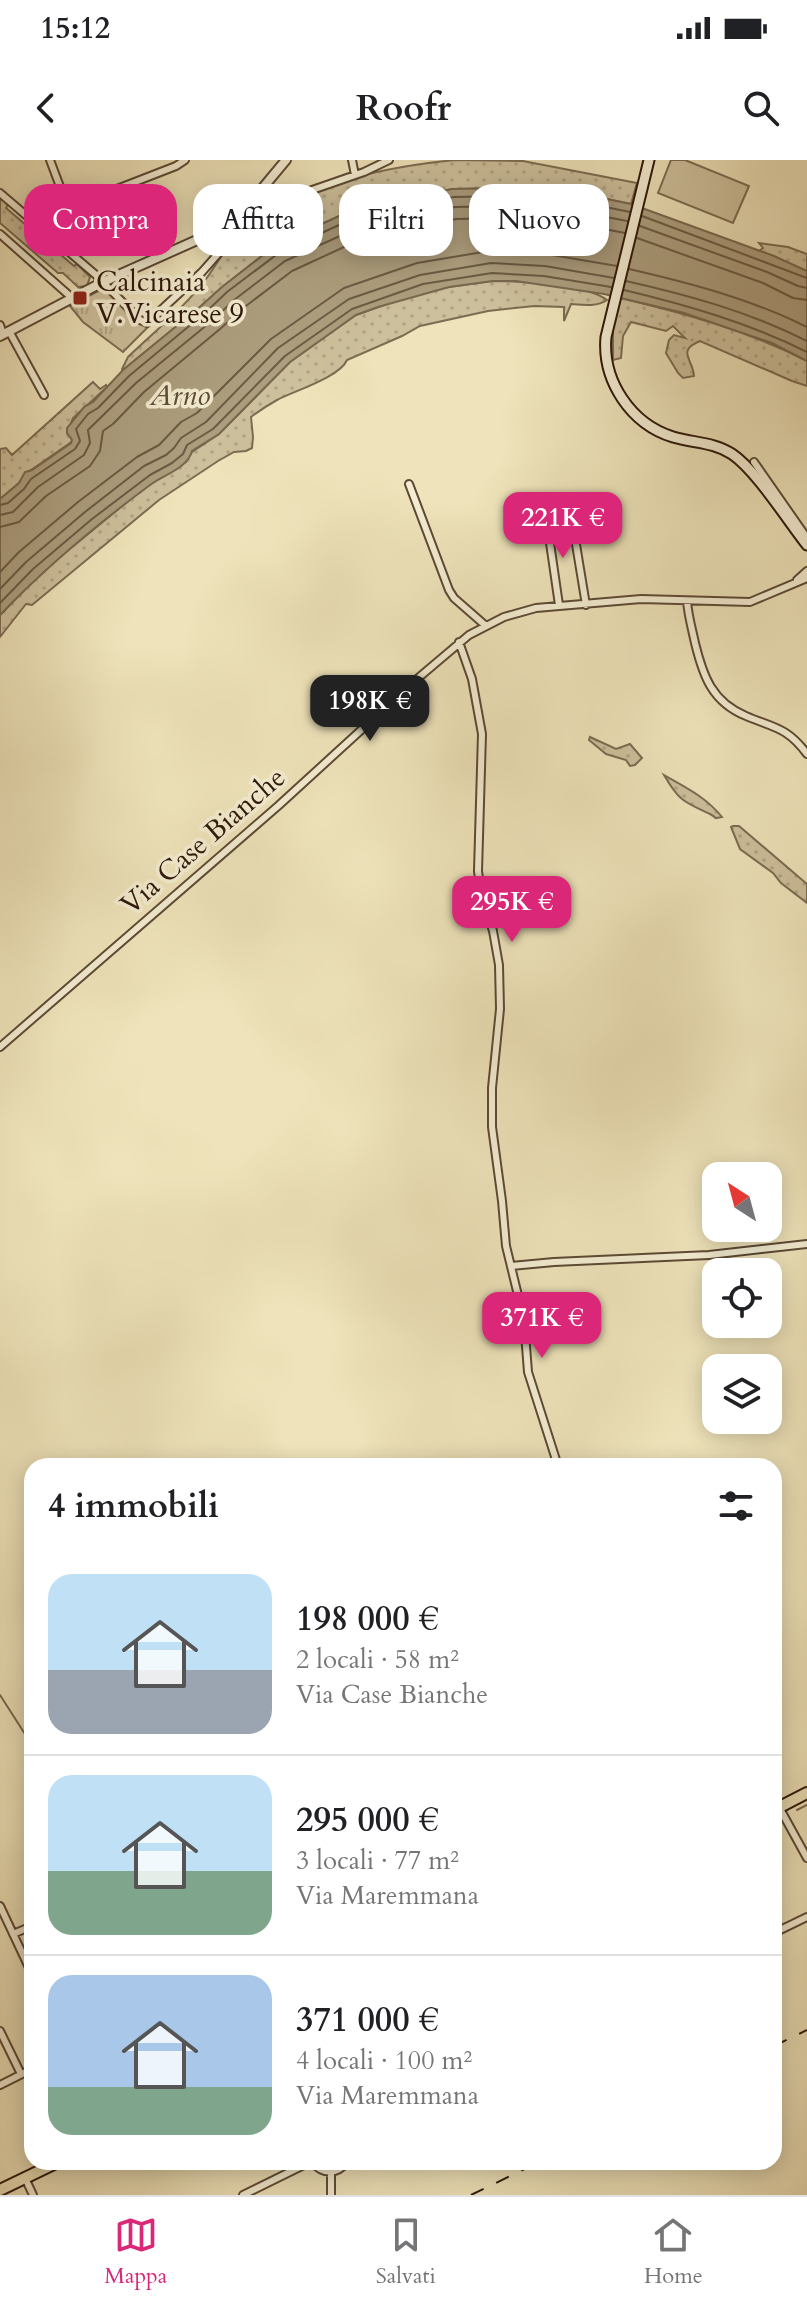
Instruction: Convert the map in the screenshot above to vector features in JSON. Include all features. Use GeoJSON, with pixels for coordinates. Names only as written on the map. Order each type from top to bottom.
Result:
{"type":"FeatureCollection","features":[{"type":"Feature","properties":{"kind":"main road"},"geometry":{"type":"LineString","coordinates":[[649,160],[606,337],[613,384],[625,403],[646,424],[673,437],[720,448],[739,458],[807,545]]}},
{"type":"Feature","properties":{"kind":"main road"},"geometry":{"type":"LineString","coordinates":[[782,1805],[807,1793]]}},
{"type":"Feature","properties":{"kind":"main road"},"geometry":{"type":"LineString","coordinates":[[0,2190],[42,2170]]}},
{"type":"Feature","properties":{"kind":"street"},"geometry":{"type":"LineString","coordinates":[[50,160],[59,184]]}},
{"type":"Feature","properties":{"kind":"street"},"geometry":{"type":"LineString","coordinates":[[130,184],[185,160]]}},
{"type":"Feature","properties":{"kind":"street"},"geometry":{"type":"LineString","coordinates":[[266,184],[286,160]]}},
{"type":"Feature","properties":{"kind":"street"},"geometry":{"type":"LineString","coordinates":[[352,160],[355,175]]}},
{"type":"Feature","properties":{"kind":"street"},"geometry":{"type":"LineString","coordinates":[[73,256],[140,320],[147,323],[202,272],[238,231],[276,205],[389,160]]}},
{"type":"Feature","properties":{"kind":"street"},"geometry":{"type":"LineString","coordinates":[[0,193],[24,213]]}},
{"type":"Feature","properties":{"kind":"street"},"geometry":{"type":"LineString","coordinates":[[0,234],[71,297]]}},
{"type":"Feature","properties":{"kind":"street"},"geometry":{"type":"LineString","coordinates":[[44,395],[3,331],[193,242]]}},
{"type":"Feature","properties":{"kind":"street"},"geometry":{"type":"LineString","coordinates":[[754,462],[807,538]]}},
{"type":"Feature","properties":{"kind":"street"},"geometry":{"type":"LineString","coordinates":[[409,484],[449,590],[486,626]]}},
{"type":"Feature","properties":{"kind":"street"},"geometry":{"type":"LineString","coordinates":[[559,605],[549,536],[561,503],[566,501],[570,508],[586,605]]}},
{"type":"Feature","properties":{"kind":"street","name":"Via Case Bianche"},"geometry":{"type":"LineString","coordinates":[[0,1047],[267,816],[459,642],[486,626],[526,610],[559,605],[641,599],[750,602],[774,593],[807,571]]}},
{"type":"Feature","properties":{"kind":"street","name":"Via Case Bianche"},"geometry":{"type":"LineString","coordinates":[[794,582],[807,578]]}},
{"type":"Feature","properties":{"kind":"street"},"geometry":{"type":"LineString","coordinates":[[687,601],[702,672],[713,693],[737,712],[791,735],[807,754]]}},
{"type":"Feature","properties":{"kind":"street"},"geometry":{"type":"LineString","coordinates":[[459,642],[472,679],[482,734],[478,871],[484,907],[498,953],[500,983],[492,1127],[506,1246],[524,1320],[528,1372],[555,1458]]}},
{"type":"Feature","properties":{"kind":"street"},"geometry":{"type":"LineString","coordinates":[[511,1266],[697,1256],[807,1244]]}},
{"type":"Feature","properties":{"kind":"street"},"geometry":{"type":"LineString","coordinates":[[782,1818],[807,1858]]}},
{"type":"Feature","properties":{"kind":"street"},"geometry":{"type":"LineString","coordinates":[[0,1906],[24,1957]]}},
{"type":"Feature","properties":{"kind":"street"},"geometry":{"type":"LineString","coordinates":[[782,1929],[807,1917]]}},
{"type":"Feature","properties":{"kind":"street"},"geometry":{"type":"LineString","coordinates":[[13,1934],[24,1929]]}},
{"type":"Feature","properties":{"kind":"street"},"geometry":{"type":"LineString","coordinates":[[0,2031],[21,2074]]}},
{"type":"Feature","properties":{"kind":"street"},"geometry":{"type":"LineString","coordinates":[[0,2085],[24,2073]]}},
{"type":"Feature","properties":{"kind":"street"},"geometry":{"type":"LineString","coordinates":[[243,2195],[295,2170]]}},
{"type":"Feature","properties":{"kind":"street"},"geometry":{"type":"LineString","coordinates":[[321,2170],[338,2170]]}},
{"type":"Feature","properties":{"kind":"street"},"geometry":{"type":"LineString","coordinates":[[331,2172],[331,2195]]}},
{"type":"Feature","properties":{"kind":"street"},"geometry":{"type":"LineString","coordinates":[[25,2178],[33,2195]]}},
{"type":"Feature","properties":{"kind":"green space"},"geometry":{"type":"Polygon","coordinates":[[[455,160],[523,161],[637,183],[631,204],[609,199],[609,184],[469,184],[469,189],[453,189],[453,184],[339,184],[339,216],[323,223],[323,187],[399,167],[455,160]]]}},
{"type":"Feature","properties":{"kind":"green space"},"geometry":{"type":"Polygon","coordinates":[[[671,160],[685,160],[749,186],[733,223],[658,193],[671,160]]]}},
{"type":"Feature","properties":{"kind":"green space"},"geometry":{"type":"Polygon","coordinates":[[[0,198],[8,205],[6,208],[24,223],[24,244],[0,223],[0,198]]]}},
{"type":"Feature","properties":{"kind":"green space"},"geometry":{"type":"Polygon","coordinates":[[[759,243],[788,247],[807,254],[807,271],[759,251],[763,248],[759,243]]]}},
{"type":"Feature","properties":{"kind":"green space"},"geometry":{"type":"Polygon","coordinates":[[[38,256],[62,256],[74,266],[77,264],[90,277],[87,286],[78,287],[63,273],[58,273],[38,256]]]}},
{"type":"Feature","properties":{"kind":"green space"},"geometry":{"type":"Polygon","coordinates":[[[222,256],[262,256],[123,370],[128,357],[179,310],[222,256]]]}},
{"type":"Feature","properties":{"kind":"green space"},"geometry":{"type":"Polygon","coordinates":[[[492,281],[569,287],[607,300],[594,305],[571,304],[564,321],[564,307],[534,306],[488,311],[420,326],[347,360],[326,378],[277,400],[251,417],[252,448],[234,452],[159,500],[32,605],[26,604],[0,637],[0,615],[38,575],[143,489],[186,462],[192,452],[219,434],[290,362],[356,315],[449,287],[492,281]]]}},
{"type":"Feature","properties":{"kind":"green space"},"geometry":{"type":"Polygon","coordinates":[[[98,291],[118,300],[147,328],[123,352],[83,322],[70,306],[98,291]]]}},
{"type":"Feature","properties":{"kind":"green space"},"geometry":{"type":"Polygon","coordinates":[[[620,298],[715,324],[785,350],[807,361],[807,386],[700,341],[687,352],[694,376],[683,378],[666,353],[669,340],[674,335],[685,338],[673,326],[666,331],[631,322],[623,336],[621,358],[613,360],[613,327],[620,298]]]}},
{"type":"Feature","properties":{"kind":"green space"},"geometry":{"type":"Polygon","coordinates":[[[93,382],[100,389],[107,387],[73,418],[67,433],[73,440],[24,475],[0,499],[0,449],[6,448],[12,455],[93,382]]]}},
{"type":"Feature","properties":{"kind":"green space"},"geometry":{"type":"Polygon","coordinates":[[[590,737],[616,749],[630,744],[642,758],[630,766],[626,760],[606,754],[589,740],[590,737]]]}},
{"type":"Feature","properties":{"kind":"green space"},"geometry":{"type":"Polygon","coordinates":[[[664,775],[702,798],[722,817],[715,818],[683,800],[664,775]]]}},
{"type":"Feature","properties":{"kind":"green space"},"geometry":{"type":"Polygon","coordinates":[[[733,826],[739,826],[807,884],[807,903],[740,849],[733,826]]]}},
{"type":"Feature","properties":{"kind":"water","name":"Arno"},"geometry":{"type":"Polygon","coordinates":[[[453,189],[469,189],[469,256],[609,256],[609,200],[631,204],[807,271],[807,361],[772,343],[684,313],[604,294],[516,281],[449,287],[378,307],[356,315],[290,362],[219,434],[192,451],[180,467],[150,485],[91,531],[0,615],[0,499],[19,483],[25,472],[71,443],[67,428],[123,370],[262,256],[323,256],[323,223],[339,216],[339,256],[453,256],[453,189]]]}},
{"type":"Feature","properties":{"kind":"waterway"},"geometry":{"type":"LineString","coordinates":[[0,1695],[24,1732]]}},
{"type":"Feature","properties":{"kind":"waterway"},"geometry":{"type":"LineString","coordinates":[[797,1810],[807,1805]]}},
{"type":"Feature","properties":{"kind":"railway"},"geometry":{"type":"LineString","coordinates":[[782,2042],[807,2030]]}},
{"type":"Feature","properties":{"kind":"railway"},"geometry":{"type":"LineString","coordinates":[[471,2195],[523,2170]]}},
{"type":"Feature","properties":{"kind":"place","name":"Calcinaia V.Vicarese 9"},"geometry":{"type":"Point","coordinates":[80,298]}}]}
